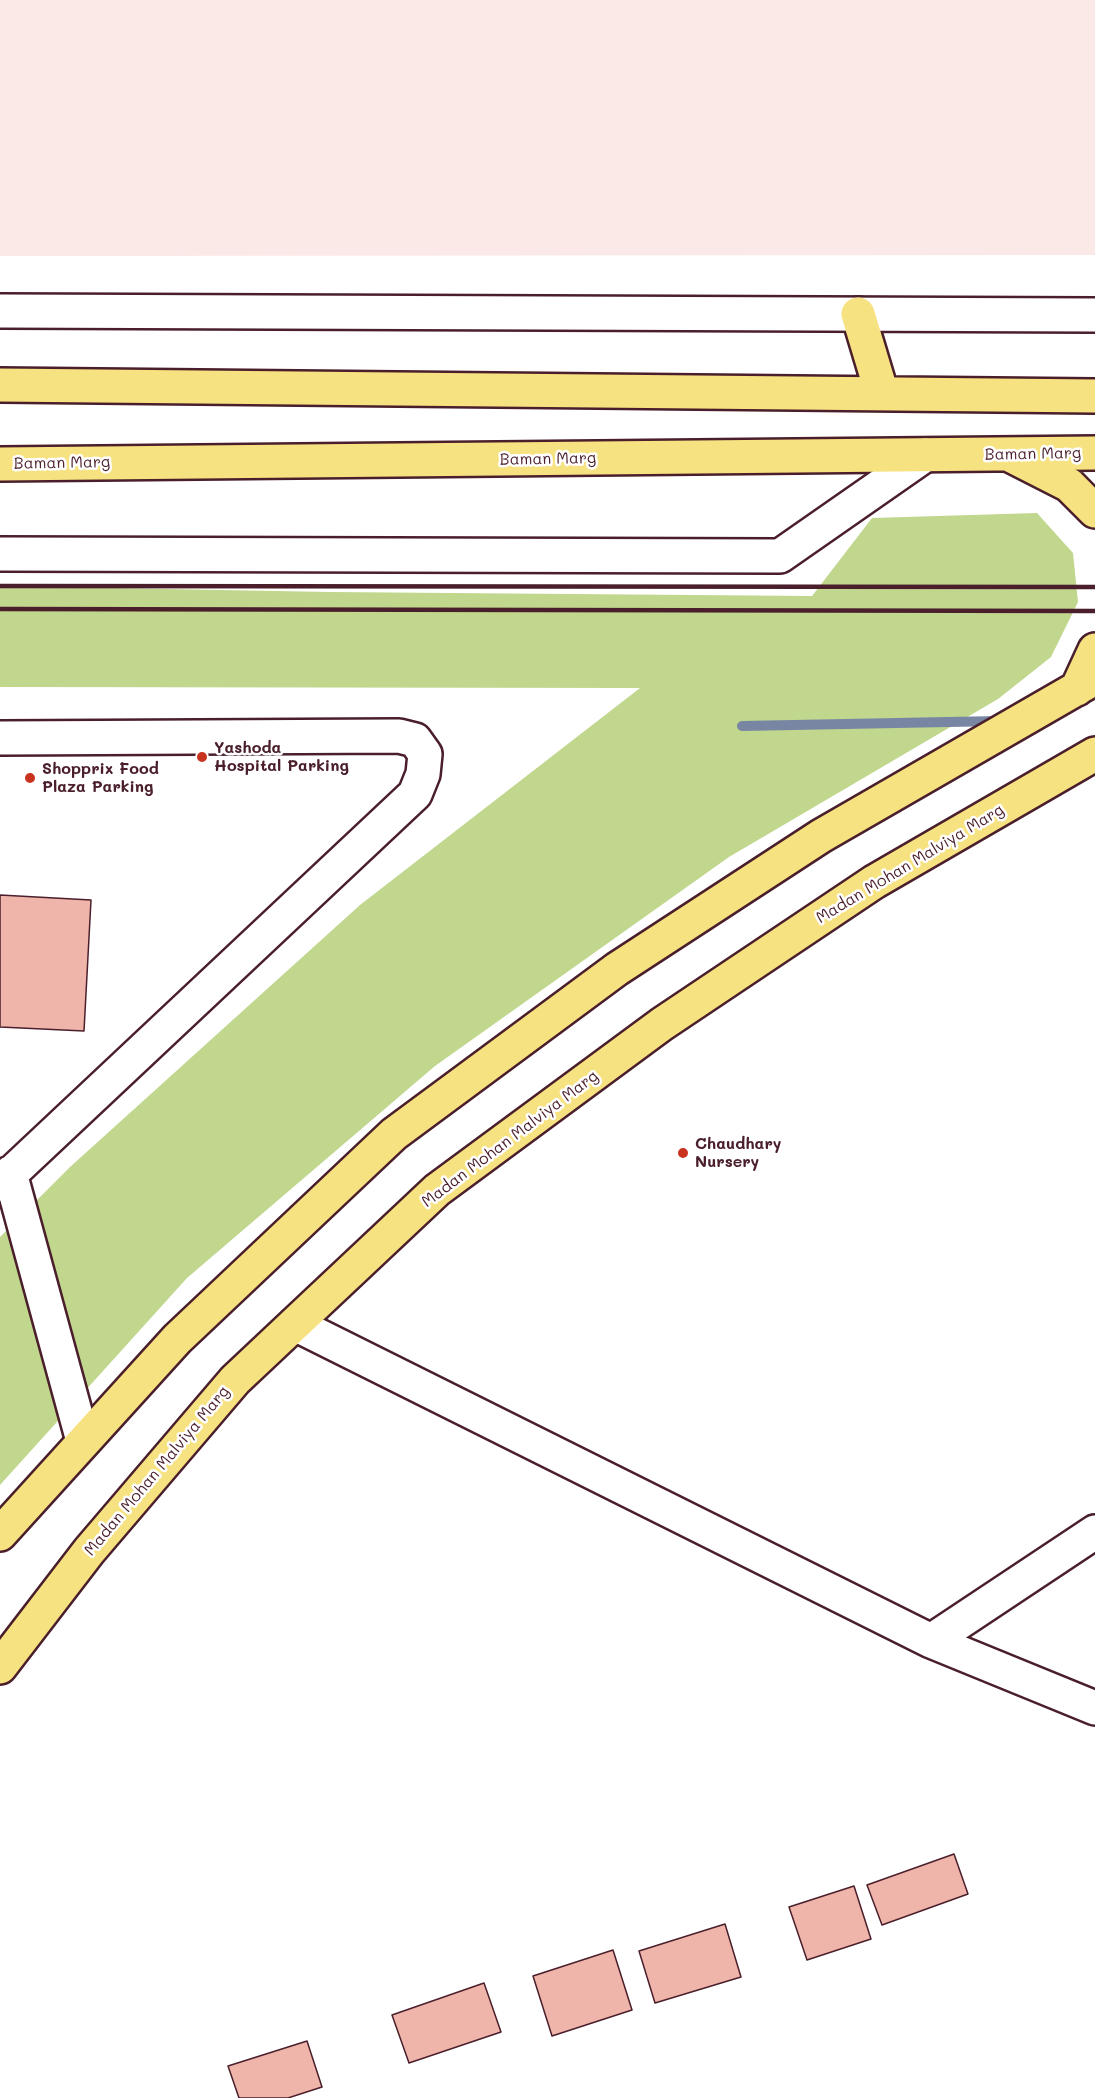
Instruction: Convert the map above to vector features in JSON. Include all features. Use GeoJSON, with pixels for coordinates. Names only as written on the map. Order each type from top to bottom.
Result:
{"type":"FeatureCollection","features":[{"type":"Feature","properties":{"kind":"main road"},"geometry":{"type":"LineString","coordinates":[[858,314],[882,394]]}},
{"type":"Feature","properties":{"kind":"main road"},"geometry":{"type":"LineString","coordinates":[[0,385],[1095,396]]}},
{"type":"Feature","properties":{"kind":"main road","name":"Baman Marg"},"geometry":{"type":"LineString","coordinates":[[0,464],[1095,453]]}},
{"type":"Feature","properties":{"kind":"main road"},"geometry":{"type":"LineString","coordinates":[[1009,454],[1069,485],[1095,510]]}},
{"type":"Feature","properties":{"kind":"main road"},"geometry":{"type":"LineString","coordinates":[[0,1534],[177,1339],[394,1134],[617,969],[801,849],[1086,684],[1095,650]]}},
{"type":"Feature","properties":{"kind":"main road","name":"Madan Mohan Malviya Marg"},"geometry":{"type":"LineString","coordinates":[[0,1667],[89,1551],[235,1380],[437,1190],[662,1024],[874,882],[1095,754]]}},
{"type":"Feature","properties":{"kind":"street"},"geometry":{"type":"LineString","coordinates":[[0,311],[1095,315]]}},
{"type":"Feature","properties":{"kind":"street"},"geometry":{"type":"LineString","coordinates":[[0,554],[780,556],[925,455]]}},
{"type":"Feature","properties":{"kind":"street"},"geometry":{"type":"LineString","coordinates":[[0,738],[399,736],[415,740],[425,754],[423,774],[415,794],[5,1179],[83,1442]]}},
{"type":"Feature","properties":{"kind":"street"},"geometry":{"type":"LineString","coordinates":[[295,1324],[931,1641],[1095,1708]]}},
{"type":"Feature","properties":{"kind":"street"},"geometry":{"type":"LineString","coordinates":[[931,1641],[1095,1532]]}},
{"type":"Feature","properties":{"kind":"shaded area"},"geometry":{"type":"Polygon","coordinates":[[[0,0],[1095,0],[1095,255],[0,256],[0,0]]]}},
{"type":"Feature","properties":{"kind":"green space"},"geometry":{"type":"Polygon","coordinates":[[[1037,513],[1073,553],[1078,602],[1051,657],[998,699],[729,857],[435,1066],[187,1278],[0,1485],[0,1237],[70,1167],[360,905],[640,688],[0,687],[0,586],[330,592],[812,596],[872,518],[1037,513]]]}},
{"type":"Feature","properties":{"kind":"building"},"geometry":{"type":"Polygon","coordinates":[[[0,895],[91,900],[84,1031],[0,1027],[0,895]]]}},
{"type":"Feature","properties":{"kind":"building"},"geometry":{"type":"Polygon","coordinates":[[[954,1854],[968,1894],[882,1925],[867,1885],[954,1854]]]}},
{"type":"Feature","properties":{"kind":"building"},"geometry":{"type":"Polygon","coordinates":[[[854,1886],[871,1939],[807,1960],[789,1907],[854,1886]]]}},
{"type":"Feature","properties":{"kind":"building"},"geometry":{"type":"Polygon","coordinates":[[[725,1924],[741,1977],[655,2003],[639,1951],[725,1924]]]}},
{"type":"Feature","properties":{"kind":"building"},"geometry":{"type":"Polygon","coordinates":[[[613,1950],[632,2010],[552,2036],[533,1976],[613,1950]]]}},
{"type":"Feature","properties":{"kind":"building"},"geometry":{"type":"Polygon","coordinates":[[[484,1983],[501,2032],[409,2063],[392,2015],[484,1983]]]}},
{"type":"Feature","properties":{"kind":"building"},"geometry":{"type":"Polygon","coordinates":[[[307,2041],[322,2087],[288,2098],[239,2098],[228,2066],[307,2041]]]}},
{"type":"Feature","properties":{"kind":"waterway"},"geometry":{"type":"LineString","coordinates":[[742,726],[1000,721]]}},
{"type":"Feature","properties":{"kind":"railway"},"geometry":{"type":"LineString","coordinates":[[0,586],[1095,587]]}},
{"type":"Feature","properties":{"kind":"railway"},"geometry":{"type":"LineString","coordinates":[[0,609],[1095,611]]}},
{"type":"Feature","properties":{"kind":"place","name":"Yashoda Hospital Parking"},"geometry":{"type":"Point","coordinates":[202,757]}},
{"type":"Feature","properties":{"kind":"place","name":"Shopprix Food Plaza Parking"},"geometry":{"type":"Point","coordinates":[30,778]}},
{"type":"Feature","properties":{"kind":"place","name":"Chaudhary Nursery"},"geometry":{"type":"Point","coordinates":[683,1153]}}]}
